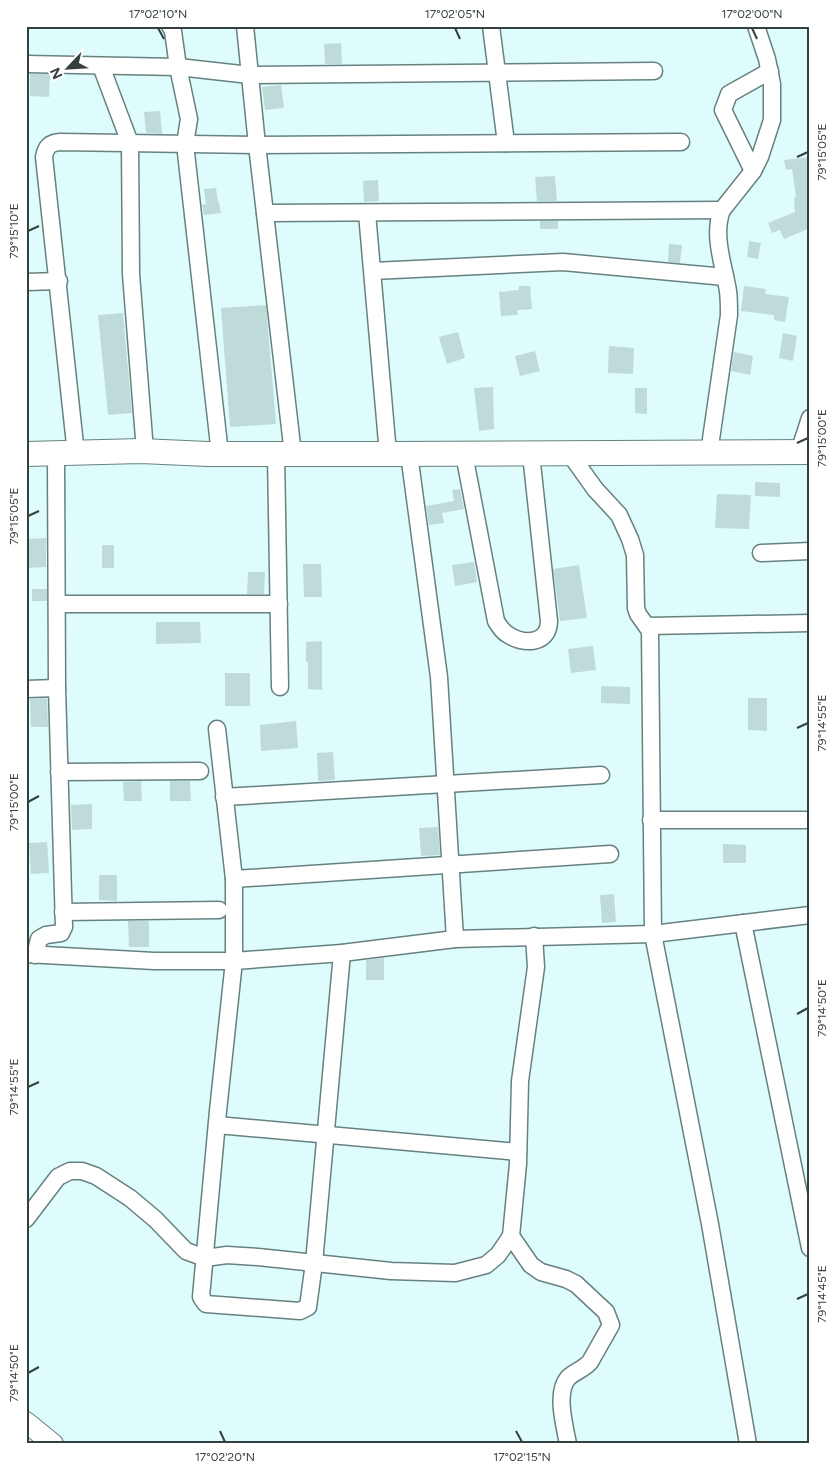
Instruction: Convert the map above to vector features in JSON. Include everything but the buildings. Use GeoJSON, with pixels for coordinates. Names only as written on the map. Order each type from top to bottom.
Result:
{"type":"FeatureCollection","features":[{"type":"Feature","properties":{"kind":"highway"},"geometry":{"type":"LineString","coordinates":[[26,454],[145,451],[220,454],[709,454],[804,452]]}},
{"type":"Feature","properties":{"kind":"main road"},"geometry":{"type":"LineString","coordinates":[[26,1422],[53,1444]]}},
{"type":"Feature","properties":{"kind":"street"},"geometry":{"type":"LineString","coordinates":[[170,26],[174,31],[178,67],[189,119],[185,144],[220,454]]}},
{"type":"Feature","properties":{"kind":"street"},"geometry":{"type":"LineString","coordinates":[[245,26],[265,213],[285,454],[279,604],[280,687]]}},
{"type":"Feature","properties":{"kind":"street"},"geometry":{"type":"LineString","coordinates":[[491,26],[506,143]]}},
{"type":"Feature","properties":{"kind":"street"},"geometry":{"type":"LineString","coordinates":[[709,454],[729,315],[718,234],[719,218],[722,210],[753,171],[760,157],[772,120],[770,71],[756,26]]}},
{"type":"Feature","properties":{"kind":"street"},"geometry":{"type":"LineString","coordinates":[[26,64],[178,67],[250,75],[654,71]]}},
{"type":"Feature","properties":{"kind":"street"},"geometry":{"type":"LineString","coordinates":[[101,66],[130,143],[131,274],[145,451]]}},
{"type":"Feature","properties":{"kind":"street"},"geometry":{"type":"LineString","coordinates":[[753,171],[723,110],[729,94],[770,71]]}},
{"type":"Feature","properties":{"kind":"street"},"geometry":{"type":"LineString","coordinates":[[681,142],[257,145],[60,142],[49,145],[45,150],[44,157],[59,281],[66,454],[57,604],[57,688],[63,930],[57,935],[42,936],[31,954],[154,961],[234,961],[342,952],[455,939],[653,934],[810,915]]}},
{"type":"Feature","properties":{"kind":"street"},"geometry":{"type":"LineString","coordinates":[[265,213],[722,210]]}},
{"type":"Feature","properties":{"kind":"street"},"geometry":{"type":"LineString","coordinates":[[367,212],[372,271],[399,454],[439,677],[455,939]]}},
{"type":"Feature","properties":{"kind":"street"},"geometry":{"type":"LineString","coordinates":[[372,271],[563,262],[725,277]]}},
{"type":"Feature","properties":{"kind":"street"},"geometry":{"type":"LineString","coordinates":[[26,282],[59,281]]}},
{"type":"Feature","properties":{"kind":"street"},"geometry":{"type":"LineString","coordinates":[[804,452],[810,418]]}},
{"type":"Feature","properties":{"kind":"street"},"geometry":{"type":"LineString","coordinates":[[464,454],[496,621],[504,632],[515,639],[528,642],[536,640],[549,630],[531,454]]}},
{"type":"Feature","properties":{"kind":"street"},"geometry":{"type":"LineString","coordinates":[[570,454],[595,489],[619,515],[630,539],[635,555],[636,608],[638,614],[648,626],[651,637],[653,934],[710,1224],[748,1444]]}},
{"type":"Feature","properties":{"kind":"street"},"geometry":{"type":"LineString","coordinates":[[761,553],[810,551]]}},
{"type":"Feature","properties":{"kind":"street"},"geometry":{"type":"LineString","coordinates":[[57,604],[279,604]]}},
{"type":"Feature","properties":{"kind":"street"},"geometry":{"type":"LineString","coordinates":[[648,626],[810,623]]}},
{"type":"Feature","properties":{"kind":"street"},"geometry":{"type":"LineString","coordinates":[[26,689],[57,688]]}},
{"type":"Feature","properties":{"kind":"street"},"geometry":{"type":"LineString","coordinates":[[216,729],[234,879],[234,961],[205,1258],[202,1297],[206,1304],[300,1311],[308,1306],[310,1302],[342,952]]}},
{"type":"Feature","properties":{"kind":"street"},"geometry":{"type":"LineString","coordinates":[[59,772],[200,771]]}},
{"type":"Feature","properties":{"kind":"street"},"geometry":{"type":"LineString","coordinates":[[224,797],[601,775]]}},
{"type":"Feature","properties":{"kind":"street"},"geometry":{"type":"LineString","coordinates":[[651,820],[810,820]]}},
{"type":"Feature","properties":{"kind":"street"},"geometry":{"type":"LineString","coordinates":[[234,879],[610,854]]}},
{"type":"Feature","properties":{"kind":"street"},"geometry":{"type":"LineString","coordinates":[[63,912],[219,910]]}},
{"type":"Feature","properties":{"kind":"street"},"geometry":{"type":"LineString","coordinates":[[743,923],[810,1248]]}},
{"type":"Feature","properties":{"kind":"street"},"geometry":{"type":"LineString","coordinates":[[26,1219],[58,1177],[70,1171],[82,1170],[96,1176],[130,1198],[155,1219],[186,1251],[205,1258],[227,1256],[250,1257],[399,1272],[455,1274],[486,1265],[498,1255],[511,1236],[518,1152],[520,1081],[536,967],[534,936]]}},
{"type":"Feature","properties":{"kind":"street"},"geometry":{"type":"LineString","coordinates":[[217,1125],[518,1152]]}},
{"type":"Feature","properties":{"kind":"street"},"geometry":{"type":"LineString","coordinates":[[511,1236],[531,1265],[541,1272],[576,1284],[606,1312],[611,1320],[608,1334],[590,1362],[586,1367],[570,1376],[564,1387],[562,1401],[568,1444]]}}]}
